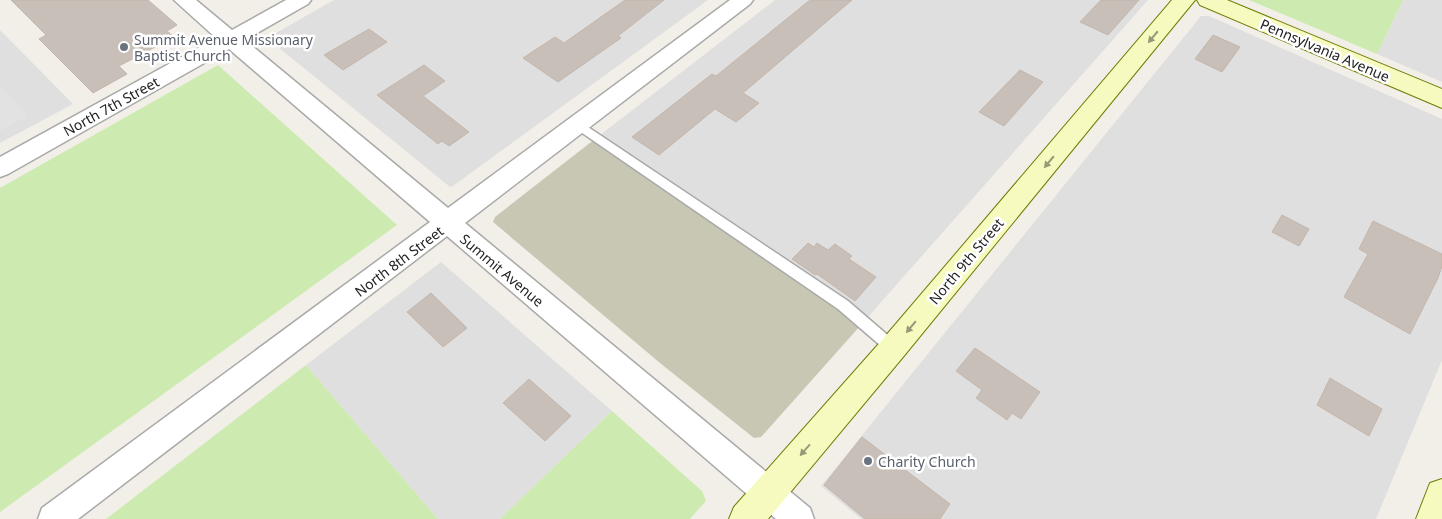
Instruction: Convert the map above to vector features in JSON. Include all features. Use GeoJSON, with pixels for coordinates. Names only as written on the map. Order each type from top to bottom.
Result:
{"type":"FeatureCollection","features":[{"type":"Feature","properties":{"kind":"main road","name":"North 9th Street"},"geometry":{"type":"LineString","coordinates":[[746,519],[767,492],[893,348],[1184,0]]}},
{"type":"Feature","properties":{"kind":"main road","name":"Pennsylvania Avenue"},"geometry":{"type":"LineString","coordinates":[[1208,0],[1442,99]]}},
{"type":"Feature","properties":{"kind":"main road"},"geometry":{"type":"LineString","coordinates":[[1433,519],[1442,495]]}},
{"type":"Feature","properties":{"kind":"street","name":"Summit Avenue"},"geometry":{"type":"LineString","coordinates":[[184,0],[799,519]]}},
{"type":"Feature","properties":{"kind":"street","name":"North 7th Street"},"geometry":{"type":"LineString","coordinates":[[0,168],[300,0]]}},
{"type":"Feature","properties":{"kind":"street","name":"North 8th Street"},"geometry":{"type":"LineString","coordinates":[[53,519],[448,224],[743,0]]}},
{"type":"Feature","properties":{"kind":"lane"},"geometry":{"type":"LineString","coordinates":[[579,125],[844,305],[893,348]]}},
{"type":"Feature","properties":{"kind":"shaded area"},"geometry":{"type":"Polygon","coordinates":[[[334,0],[708,0],[450,187],[267,38],[334,0]]]}},
{"type":"Feature","properties":{"kind":"shaded area"},"geometry":{"type":"Polygon","coordinates":[[[775,0],[1148,0],[860,326],[595,139],[775,0]]]}},
{"type":"Feature","properties":{"kind":"shaded area"},"geometry":{"type":"Polygon","coordinates":[[[1403,0],[1442,0],[1442,82],[1377,54],[1403,0]]]}},
{"type":"Feature","properties":{"kind":"shaded area"},"geometry":{"type":"Polygon","coordinates":[[[1201,16],[1209,16],[1442,119],[1442,360],[1376,519],[861,519],[821,486],[1201,16]]]}},
{"type":"Feature","properties":{"kind":"shaded area"},"geometry":{"type":"Polygon","coordinates":[[[0,30],[73,104],[0,143],[0,30]]]}},
{"type":"Feature","properties":{"kind":"shaded area"},"geometry":{"type":"Polygon","coordinates":[[[3,88],[28,116],[0,131],[0,89],[3,88]]]}},
{"type":"Feature","properties":{"kind":"shaded area"},"geometry":{"type":"Polygon","coordinates":[[[595,139],[860,326],[761,437],[754,438],[660,363],[493,222],[495,217],[595,139]]]}},
{"type":"Feature","properties":{"kind":"shaded area"},"geometry":{"type":"Polygon","coordinates":[[[441,262],[612,411],[500,519],[438,519],[306,365],[441,262]]]}},
{"type":"Feature","properties":{"kind":"green space"},"geometry":{"type":"Polygon","coordinates":[[[1249,0],[1403,0],[1377,54],[1249,0]]]}},
{"type":"Feature","properties":{"kind":"green space"},"geometry":{"type":"Polygon","coordinates":[[[218,65],[397,225],[0,512],[0,188],[218,65]]]}},
{"type":"Feature","properties":{"kind":"green space"},"geometry":{"type":"Polygon","coordinates":[[[306,365],[438,519],[106,519],[306,365]]]}},
{"type":"Feature","properties":{"kind":"green space"},"geometry":{"type":"Polygon","coordinates":[[[612,411],[702,491],[706,501],[690,519],[500,519],[612,411]]]}},
{"type":"Feature","properties":{"kind":"building"},"geometry":{"type":"Polygon","coordinates":[[[11,0],[148,0],[177,25],[167,31],[174,37],[119,66],[127,74],[93,93],[39,39],[46,35],[11,0]]]}},
{"type":"Feature","properties":{"kind":"building"},"geometry":{"type":"Polygon","coordinates":[[[625,0],[664,0],[618,36],[621,38],[558,82],[523,58],[555,37],[564,43],[625,0]]]}},
{"type":"Feature","properties":{"kind":"building"},"geometry":{"type":"Polygon","coordinates":[[[810,0],[852,0],[743,93],[759,103],[736,122],[715,109],[659,155],[632,137],[712,74],[716,76],[810,0]]]}},
{"type":"Feature","properties":{"kind":"building"},"geometry":{"type":"Polygon","coordinates":[[[1101,0],[1139,0],[1108,35],[1080,22],[1101,0]]]}},
{"type":"Feature","properties":{"kind":"building"},"geometry":{"type":"Polygon","coordinates":[[[369,29],[387,42],[343,70],[324,55],[369,29]]]}},
{"type":"Feature","properties":{"kind":"building"},"geometry":{"type":"Polygon","coordinates":[[[1213,35],[1240,47],[1222,72],[1195,59],[1213,35]]]}},
{"type":"Feature","properties":{"kind":"building"},"geometry":{"type":"Polygon","coordinates":[[[424,65],[445,81],[423,96],[469,132],[449,146],[442,141],[438,144],[377,95],[424,65]]]}},
{"type":"Feature","properties":{"kind":"building"},"geometry":{"type":"Polygon","coordinates":[[[1020,70],[1043,82],[1004,126],[979,112],[1020,70]]]}},
{"type":"Feature","properties":{"kind":"building"},"geometry":{"type":"Polygon","coordinates":[[[1282,215],[1309,229],[1299,246],[1272,232],[1282,215]]]}},
{"type":"Feature","properties":{"kind":"building"},"geometry":{"type":"Polygon","coordinates":[[[1373,221],[1442,254],[1442,266],[1438,278],[1410,334],[1344,297],[1368,254],[1359,249],[1373,221]]]}},
{"type":"Feature","properties":{"kind":"building"},"geometry":{"type":"Polygon","coordinates":[[[808,243],[814,247],[817,243],[828,250],[835,244],[852,256],[849,259],[876,277],[855,301],[792,259],[808,243]]]}},
{"type":"Feature","properties":{"kind":"building"},"geometry":{"type":"Polygon","coordinates":[[[431,293],[467,328],[443,347],[407,312],[431,293]]]}},
{"type":"Feature","properties":{"kind":"building"},"geometry":{"type":"Polygon","coordinates":[[[975,348],[1040,392],[1021,419],[1012,413],[1007,420],[976,398],[982,390],[956,371],[975,348]]]}},
{"type":"Feature","properties":{"kind":"building"},"geometry":{"type":"Polygon","coordinates":[[[1330,378],[1382,409],[1369,436],[1317,405],[1330,378]]]}},
{"type":"Feature","properties":{"kind":"building"},"geometry":{"type":"Polygon","coordinates":[[[529,379],[571,416],[545,441],[503,403],[529,379]]]}},
{"type":"Feature","properties":{"kind":"building","name":"Charity Church"},"geometry":{"type":"Polygon","coordinates":[[[862,437],[950,504],[940,519],[865,519],[824,485],[862,437]]]}},
{"type":"Feature","properties":{"kind":"place","name":"Summit Avenue Missionary Baptist Church"},"geometry":{"type":"Point","coordinates":[124,47]}},
{"type":"Feature","properties":{"kind":"place","name":"Charity Church"},"geometry":{"type":"Point","coordinates":[868,461]}}]}
